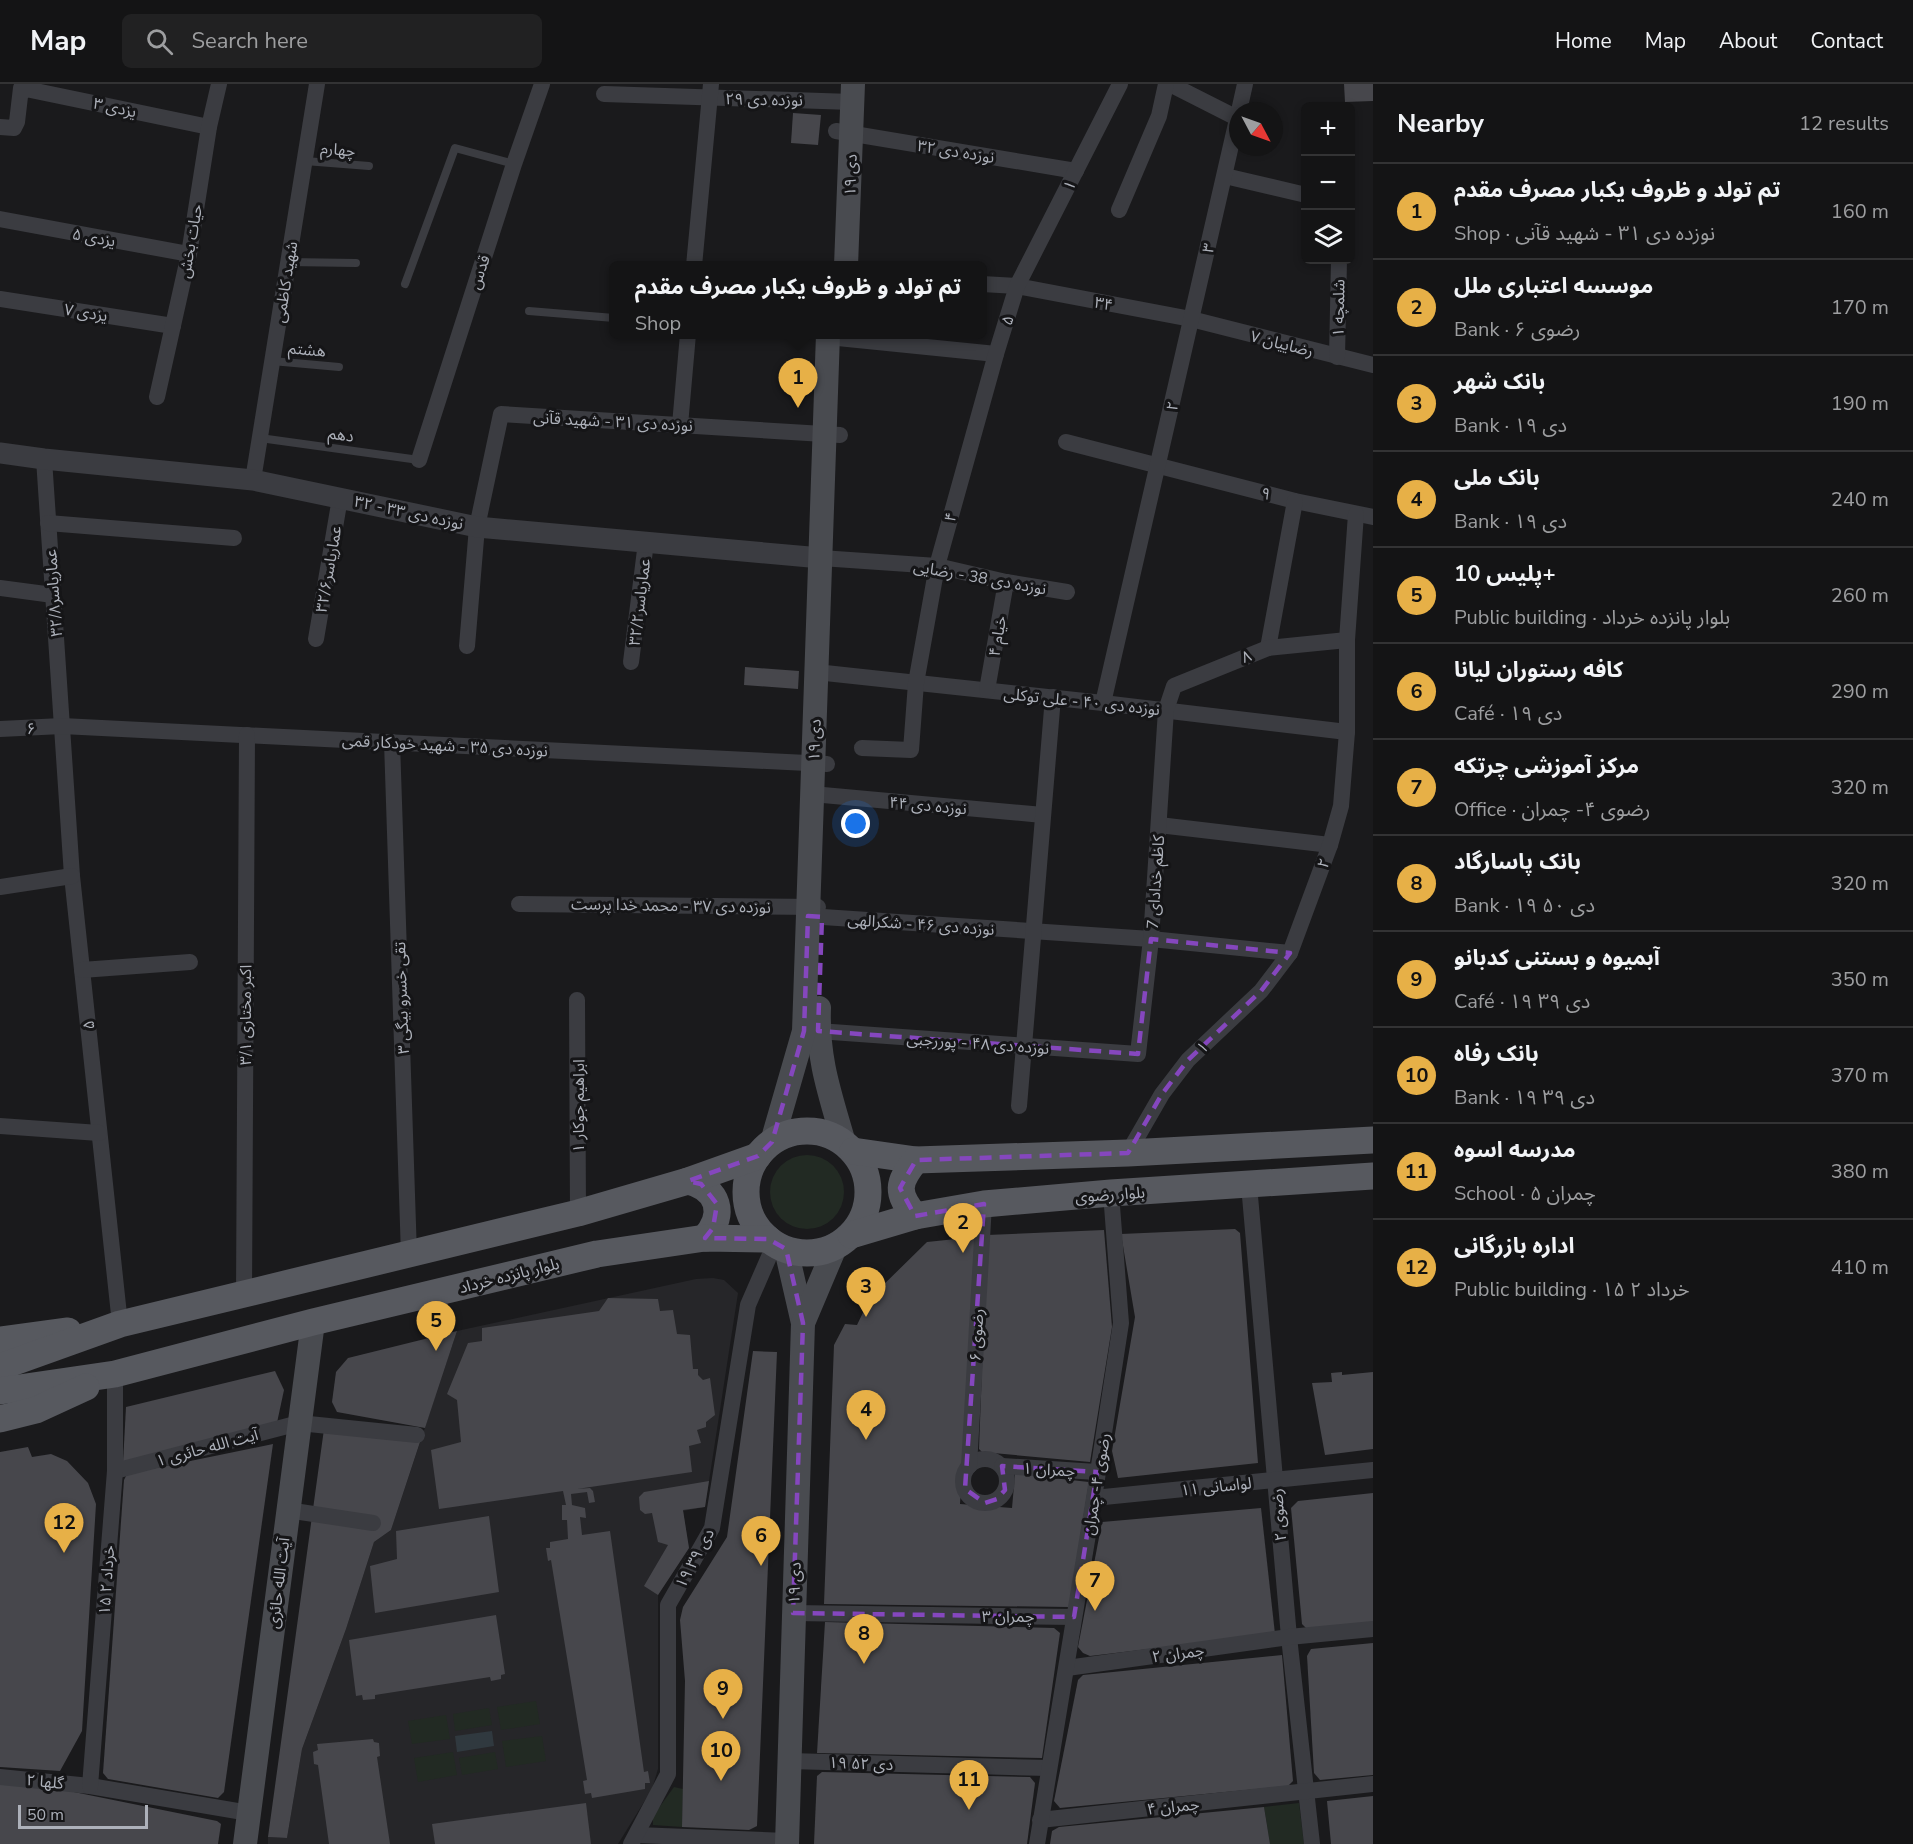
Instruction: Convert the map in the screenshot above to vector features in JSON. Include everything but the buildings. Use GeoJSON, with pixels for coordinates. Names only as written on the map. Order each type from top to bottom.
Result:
{"type":"FeatureCollection","features":[{"type":"Feature","properties":{"kind":"main road","name":"۱۹ دی"},"geometry":{"type":"LineString","coordinates":[[831,261],[845,93]]}},
{"type":"Feature","properties":{"kind":"main road","name":"۱۹ دی"},"geometry":{"type":"LineString","coordinates":[[843,132],[846,261]]}},
{"type":"Feature","properties":{"kind":"main road","name":"۱۹ دی"},"geometry":{"type":"LineString","coordinates":[[765,1149],[804,1030],[815,912],[836,339]]}},
{"type":"Feature","properties":{"kind":"main road","name":"۱۹ دی"},"geometry":{"type":"LineString","coordinates":[[815,912],[818,1031],[822,1067],[848,1147]]}},
{"type":"Feature","properties":{"kind":"main road"},"geometry":{"type":"LineString","coordinates":[[843,1240],[820,1252],[803,1253],[776,1244],[756,1226],[748,1209],[746,1191],[749,1173],[765,1149],[795,1132],[821,1132],[848,1147],[915,1160],[1128,1153],[1373,1140]]}},
{"type":"Feature","properties":{"kind":"main road"},"geometry":{"type":"LineString","coordinates":[[803,1323],[843,1240],[863,1216],[868,1193],[865,1171],[848,1147]]}},
{"type":"Feature","properties":{"kind":"main road","name":"بلوار پانزده خرداد"},"geometry":{"type":"LineString","coordinates":[[4,1371],[120,1324],[578,1213],[688,1181],[765,1149]]}},
{"type":"Feature","properties":{"kind":"main road"},"geometry":{"type":"LineString","coordinates":[[915,1160],[903,1177],[900,1188],[902,1198],[915,1216]]}},
{"type":"Feature","properties":{"kind":"main road","name":"بلوار رضوی"},"geometry":{"type":"LineString","coordinates":[[843,1240],[915,1216],[984,1204],[1111,1193],[1373,1176]]}},
{"type":"Feature","properties":{"kind":"main road"},"geometry":{"type":"LineString","coordinates":[[688,1181],[701,1184],[711,1192],[717,1203],[716,1222],[705,1238]]}},
{"type":"Feature","properties":{"kind":"main road","name":"بلوار پانزده خرداد"},"geometry":{"type":"LineString","coordinates":[[0,1419],[36,1410],[115,1374],[312,1323],[597,1254],[705,1238],[776,1244]]}},
{"type":"Feature","properties":{"kind":"main road"},"geometry":{"type":"LineString","coordinates":[[776,1244],[803,1323]]}},
{"type":"Feature","properties":{"kind":"main road","name":"آیت الله حائری"},"geometry":{"type":"LineString","coordinates":[[245,1844],[312,1323]]}},
{"type":"Feature","properties":{"kind":"main road","name":"۱۹ دی"},"geometry":{"type":"LineString","coordinates":[[787,1843],[803,1323]]}},
{"type":"Feature","properties":{"kind":"main road","name":"بلوار پانزده خرداد"},"geometry":{"type":"LineString","coordinates":[[4,1371],[115,1374]]}},
{"type":"Feature","properties":{"kind":"street","name":"حیات بخش"},"geometry":{"type":"LineString","coordinates":[[158,397],[189,254],[209,127],[219,84]]}},
{"type":"Feature","properties":{"kind":"street","name":"شهید کاظمی"},"geometry":{"type":"LineString","coordinates":[[253,480],[317,84]]}},
{"type":"Feature","properties":{"kind":"street","name":"قدس"},"geometry":{"type":"LineString","coordinates":[[419,460],[542,84]]}},
{"type":"Feature","properties":{"kind":"street","name":"۱"},"geometry":{"type":"LineString","coordinates":[[1017,286],[1120,84]]}},
{"type":"Feature","properties":{"kind":"street"},"geometry":{"type":"LineString","coordinates":[[1119,210],[1159,116],[1168,84],[1229,110]]}},
{"type":"Feature","properties":{"kind":"street"},"geometry":{"type":"LineString","coordinates":[[1241,102],[1245,84]]}},
{"type":"Feature","properties":{"kind":"street","name":"یزدی ۳"},"geometry":{"type":"LineString","coordinates":[[21,86],[209,127]]}},
{"type":"Feature","properties":{"kind":"street"},"geometry":{"type":"LineString","coordinates":[[0,127],[14,128],[17,122],[21,86]]}},
{"type":"Feature","properties":{"kind":"street"},"geometry":{"type":"LineString","coordinates":[[694,261],[710,91]]}},
{"type":"Feature","properties":{"kind":"street","name":"نوزده دی ۲۹"},"geometry":{"type":"LineString","coordinates":[[604,94],[710,91],[845,93]]}},
{"type":"Feature","properties":{"kind":"street","name":"نوزده دی ۳۲"},"geometry":{"type":"LineString","coordinates":[[843,132],[1076,171]]}},
{"type":"Feature","properties":{"kind":"street"},"geometry":{"type":"LineString","coordinates":[[1229,156],[1225,176],[1301,194]]}},
{"type":"Feature","properties":{"kind":"street","name":"۳"},"geometry":{"type":"LineString","coordinates":[[1191,320],[1225,176]]}},
{"type":"Feature","properties":{"kind":"street","name":"یزدی ۵"},"geometry":{"type":"LineString","coordinates":[[0,219],[189,254]]}},
{"type":"Feature","properties":{"kind":"street","name":"۱ شلمچه"},"geometry":{"type":"LineString","coordinates":[[1337,357],[1339,264]]}},
{"type":"Feature","properties":{"kind":"street","name":"۳۴"},"geometry":{"type":"LineString","coordinates":[[987,284],[1017,286],[1191,320]]}},
{"type":"Feature","properties":{"kind":"street","name":"۵"},"geometry":{"type":"LineString","coordinates":[[996,354],[1017,286]]}},
{"type":"Feature","properties":{"kind":"street","name":"یزدی ۷"},"geometry":{"type":"LineString","coordinates":[[0,299],[173,326]]}},
{"type":"Feature","properties":{"kind":"street","name":"۷ رضاییان"},"geometry":{"type":"LineString","coordinates":[[1191,320],[1373,365]]}},
{"type":"Feature","properties":{"kind":"street","name":"۲"},"geometry":{"type":"LineString","coordinates":[[1103,703],[1191,320]]}},
{"type":"Feature","properties":{"kind":"street"},"geometry":{"type":"LineString","coordinates":[[680,425],[688,339]]}},
{"type":"Feature","properties":{"kind":"street"},"geometry":{"type":"LineString","coordinates":[[863,339],[996,354]]}},
{"type":"Feature","properties":{"kind":"street","name":"۴"},"geometry":{"type":"LineString","coordinates":[[862,748],[911,750],[916,683],[936,566],[996,354]]}},
{"type":"Feature","properties":{"kind":"street","name":"نوزده دی ۳۱ - شهید قآنی"},"geometry":{"type":"LineString","coordinates":[[477,527],[501,414],[832,434]]}},
{"type":"Feature","properties":{"kind":"street","name":"۹"},"geometry":{"type":"LineString","coordinates":[[1066,442],[1296,501],[1373,517]]}},
{"type":"Feature","properties":{"kind":"street","name":"۳۲ - نوزده دی ۳۳"},"geometry":{"type":"LineString","coordinates":[[0,453],[253,480],[477,527],[828,559]]}},
{"type":"Feature","properties":{"kind":"street","name":"عماریاسر۳۲/۸"},"geometry":{"type":"LineString","coordinates":[[44,459],[62,726]]}},
{"type":"Feature","properties":{"kind":"street","name":"عماریاسر۳۲/۶"},"geometry":{"type":"LineString","coordinates":[[316,639],[340,498]]}},
{"type":"Feature","properties":{"kind":"street"},"geometry":{"type":"LineString","coordinates":[[1268,648],[1296,501]]}},
{"type":"Feature","properties":{"kind":"street","name":"۲"},"geometry":{"type":"LineString","coordinates":[[1290,952],[1330,845],[1341,806],[1347,732],[1347,640],[1356,514]]}},
{"type":"Feature","properties":{"kind":"street"},"geometry":{"type":"LineString","coordinates":[[48,523],[234,538]]}},
{"type":"Feature","properties":{"kind":"street"},"geometry":{"type":"LineString","coordinates":[[467,646],[477,527]]}},
{"type":"Feature","properties":{"kind":"street","name":"عماریاسر۳۲/۲"},"geometry":{"type":"LineString","coordinates":[[631,662],[646,542]]}},
{"type":"Feature","properties":{"kind":"street","name":"نوزده دی 38 - رضایی"},"geometry":{"type":"LineString","coordinates":[[828,559],[936,566],[1006,582],[1067,592]]}},
{"type":"Feature","properties":{"kind":"street","name":"۴ خیام"},"geometry":{"type":"LineString","coordinates":[[987,690],[1006,582]]}},
{"type":"Feature","properties":{"kind":"street"},"geometry":{"type":"LineString","coordinates":[[0,588],[53,595]]}},
{"type":"Feature","properties":{"kind":"street","name":"۸"},"geometry":{"type":"LineString","coordinates":[[1166,710],[1174,686],[1268,648],[1347,640]]}},
{"type":"Feature","properties":{"kind":"street","name":"نوزده دی ۴۰ - علی توکلی"},"geometry":{"type":"LineString","coordinates":[[823,673],[1053,697],[1347,732]]}},
{"type":"Feature","properties":{"kind":"street"},"geometry":{"type":"LineString","coordinates":[[1019,1106],[1053,697]]}},
{"type":"Feature","properties":{"kind":"street","name":"7 کاظم خدادای"},"geometry":{"type":"LineString","coordinates":[[1138,1054],[1151,939],[1166,710]]}},
{"type":"Feature","properties":{"kind":"street","name":"۵"},"geometry":{"type":"LineString","coordinates":[[62,726],[72,876],[120,1324]]}},
{"type":"Feature","properties":{"kind":"street","name":"۶"},"geometry":{"type":"LineString","coordinates":[[0,729],[62,726]]}},
{"type":"Feature","properties":{"kind":"street","name":"نوزده دی ۳۵ - شهید خودکار قمی"},"geometry":{"type":"LineString","coordinates":[[62,726],[820,764]]}},
{"type":"Feature","properties":{"kind":"street","name":"۳/۱ اکبر مختاری"},"geometry":{"type":"LineString","coordinates":[[244,1295],[247,735]]}},
{"type":"Feature","properties":{"kind":"street","name":"۳ تقی خسرو بیگی"},"geometry":{"type":"LineString","coordinates":[[393,742],[409,1255]]}},
{"type":"Feature","properties":{"kind":"street","name":"نوزده دی ۴۴"},"geometry":{"type":"LineString","coordinates":[[819,795],[1043,814]]}},
{"type":"Feature","properties":{"kind":"street"},"geometry":{"type":"LineString","coordinates":[[1159,825],[1330,845]]}},
{"type":"Feature","properties":{"kind":"street"},"geometry":{"type":"LineString","coordinates":[[0,887],[72,876]]}},
{"type":"Feature","properties":{"kind":"street","name":"نوزده دی ۳۷ - محمد خدا پرست"},"geometry":{"type":"LineString","coordinates":[[519,904],[815,912]]}},
{"type":"Feature","properties":{"kind":"street","name":"نوزده دی ۴۶ - شکرالهی"},"geometry":{"type":"LineString","coordinates":[[815,912],[1033,932]]}},
{"type":"Feature","properties":{"kind":"street"},"geometry":{"type":"LineString","coordinates":[[1033,932],[1151,939],[1290,952]]}},
{"type":"Feature","properties":{"kind":"street","name":"۱"},"geometry":{"type":"LineString","coordinates":[[1128,1153],[1162,1094],[1188,1060],[1261,991],[1290,952]]}},
{"type":"Feature","properties":{"kind":"street"},"geometry":{"type":"LineString","coordinates":[[82,970],[190,962]]}},
{"type":"Feature","properties":{"kind":"street","name":"۱ ابراهیم جوکار"},"geometry":{"type":"LineString","coordinates":[[577,1000],[578,1213]]}},
{"type":"Feature","properties":{"kind":"street","name":"نوزده دی ۴۸ - پوررجبی"},"geometry":{"type":"LineString","coordinates":[[818,1031],[1138,1054]]}},
{"type":"Feature","properties":{"kind":"street"},"geometry":{"type":"LineString","coordinates":[[0,1126],[99,1133]]}},
{"type":"Feature","properties":{"kind":"street","name":"رضوی ۲"},"geometry":{"type":"LineString","coordinates":[[1249,1185],[1289,1637],[1312,1844]]}},
{"type":"Feature","properties":{"kind":"street","name":"رضوی ۴- چمران"},"geometry":{"type":"LineString","coordinates":[[1037,1844],[1121,1323],[1111,1193]]}},
{"type":"Feature","properties":{"kind":"street","name":"رضوی ۶"},"geometry":{"type":"LineString","coordinates":[[969,1466],[984,1204]]}},
{"type":"Feature","properties":{"kind":"street","name":"۱۹ دی ۳۹"},"geometry":{"type":"LineString","coordinates":[[634,1840],[668,1774],[668,1605],[712,1528],[748,1305],[776,1244]]}},
{"type":"Feature","properties":{"kind":"street","name":"۱۵ خرداد ۲"},"geometry":{"type":"LineString","coordinates":[[90,1786],[115,1471],[115,1374]]}},
{"type":"Feature","properties":{"kind":"street"},"geometry":{"type":"LineString","coordinates":[[299,1423],[417,1435]]}},
{"type":"Feature","properties":{"kind":"street","name":"آیت الله حائری ۱"},"geometry":{"type":"LineString","coordinates":[[115,1471],[299,1423]]}},
{"type":"Feature","properties":{"kind":"street"},"geometry":{"type":"LineString","coordinates":[[979,1459],[992,1459],[1002,1466],[1007,1478],[1005,1490],[997,1499],[985,1503],[973,1499],[965,1490],[963,1477],[969,1466],[979,1459]]}},
{"type":"Feature","properties":{"kind":"street","name":"چمران ۱"},"geometry":{"type":"LineString","coordinates":[[1002,1466],[1097,1472]]}},
{"type":"Feature","properties":{"kind":"street","name":"لواسانی ۱۱"},"geometry":{"type":"LineString","coordinates":[[1094,1498],[1373,1470]]}},
{"type":"Feature","properties":{"kind":"street"},"geometry":{"type":"LineString","coordinates":[[287,1510],[373,1523]]}},
{"type":"Feature","properties":{"kind":"street","name":"چمران ۳"},"geometry":{"type":"LineString","coordinates":[[793,1613],[1074,1617]]}},
{"type":"Feature","properties":{"kind":"street","name":"چمران ۲"},"geometry":{"type":"LineString","coordinates":[[1067,1668],[1289,1637],[1373,1629]]}},
{"type":"Feature","properties":{"kind":"street","name":"۱۹ دی ۵۲"},"geometry":{"type":"LineString","coordinates":[[789,1761],[1048,1768]]}},
{"type":"Feature","properties":{"kind":"street","name":"گلها ۲"},"geometry":{"type":"LineString","coordinates":[[0,1776],[90,1786],[249,1813]]}},
{"type":"Feature","properties":{"kind":"street","name":"چمران ۴"},"geometry":{"type":"LineString","coordinates":[[1040,1820],[1373,1784]]}},
{"type":"Feature","properties":{"kind":"street"},"geometry":{"type":"LineString","coordinates":[[634,1840],[787,1843]]}},
{"type":"Feature","properties":{"kind":"lane"},"geometry":{"type":"LineString","coordinates":[[405,284],[455,148],[514,164]]}},
{"type":"Feature","properties":{"kind":"lane","name":"چهارم"},"geometry":{"type":"LineString","coordinates":[[305,161],[369,166]]}},
{"type":"Feature","properties":{"kind":"lane"},"geometry":{"type":"LineString","coordinates":[[288,262],[356,263]]}},
{"type":"Feature","properties":{"kind":"lane"},"geometry":{"type":"LineString","coordinates":[[529,311],[609,318]]}},
{"type":"Feature","properties":{"kind":"lane","name":"هشتم"},"geometry":{"type":"LineString","coordinates":[[272,362],[339,367]]}},
{"type":"Feature","properties":{"kind":"lane","name":"دهم"},"geometry":{"type":"LineString","coordinates":[[260,438],[419,460]]}},
{"type":"Feature","properties":{"kind":"highlighted area"},"geometry":{"type":"Polygon","coordinates":[[[808,916],[822,917],[818,1031],[1138,1054],[1151,939],[1290,953],[1261,991],[1188,1060],[1162,1094],[1128,1153],[916,1160],[900,1188],[915,1216],[984,1204],[965,1489],[985,1503],[997,1499],[1005,1490],[1002,1466],[1097,1472],[1074,1617],[793,1613],[803,1323],[786,1249],[768,1239],[705,1238],[713,1228],[717,1204],[701,1184],[688,1181],[758,1156],[772,1142],[804,1031],[808,916]]]}},
{"type":"Feature","properties":{"kind":"shaded area"},"geometry":{"type":"Polygon","coordinates":[[[800,1155],[814,1155],[828,1161],[838,1171],[844,1185],[844,1199],[838,1213],[828,1223],[814,1229],[800,1229],[786,1223],[776,1213],[770,1199],[770,1185],[776,1171],[786,1161],[800,1155]]]}},
{"type":"Feature","properties":{"kind":"shaded area"},"geometry":{"type":"Polygon","coordinates":[[[696,1279],[724,1280],[738,1293],[705,1507],[683,1511],[689,1548],[658,1595],[658,1769],[652,1789],[618,1844],[268,1844],[268,1837],[287,1838],[302,1749],[346,1629],[374,1542],[391,1530],[457,1331],[696,1279]]]}},
{"type":"Feature","properties":{"kind":"shaded area"},"geometry":{"type":"Polygon","coordinates":[[[536,1701],[540,1724],[501,1730],[497,1707],[536,1701]]]}},
{"type":"Feature","properties":{"kind":"shaded area"},"geometry":{"type":"Polygon","coordinates":[[[489,1708],[492,1725],[455,1731],[453,1714],[489,1708]]]}},
{"type":"Feature","properties":{"kind":"shaded area"},"geometry":{"type":"Polygon","coordinates":[[[446,1715],[450,1739],[412,1744],[408,1721],[446,1715]]]}},
{"type":"Feature","properties":{"kind":"shaded area"},"geometry":{"type":"Polygon","coordinates":[[[492,1731],[494,1746],[457,1752],[455,1736],[492,1731]]]}},
{"type":"Feature","properties":{"kind":"shaded area"},"geometry":{"type":"Polygon","coordinates":[[[542,1736],[546,1761],[506,1767],[502,1741],[542,1736]]]}},
{"type":"Feature","properties":{"kind":"shaded area"},"geometry":{"type":"Polygon","coordinates":[[[453,1752],[457,1775],[418,1782],[414,1758],[453,1752]]]}},
{"type":"Feature","properties":{"kind":"shaded area"},"geometry":{"type":"Polygon","coordinates":[[[495,1752],[498,1769],[462,1775],[459,1758],[495,1752]]]}},
{"type":"Feature","properties":{"kind":"shaded area"},"geometry":{"type":"Polygon","coordinates":[[[674,1787],[683,1789],[682,1827],[653,1825],[653,1816],[674,1787]]]}},
{"type":"Feature","properties":{"kind":"shaded area"},"geometry":{"type":"Polygon","coordinates":[[[1299,1803],[1304,1844],[1270,1844],[1264,1807],[1299,1803]]]}},
{"type":"Feature","properties":{"kind":"place","name":"تم تولد و ظروف یکبار مصرف مقدم"},"geometry":{"type":"Point","coordinates":[798,408]}},
{"type":"Feature","properties":{"kind":"place","name":"موسسه اعتباری ملل"},"geometry":{"type":"Point","coordinates":[963,1253]}},
{"type":"Feature","properties":{"kind":"place","name":"بانک شهر"},"geometry":{"type":"Point","coordinates":[866,1317]}},
{"type":"Feature","properties":{"kind":"place","name":"پلیس 10+"},"geometry":{"type":"Point","coordinates":[436,1351]}},
{"type":"Feature","properties":{"kind":"place","name":"بانک ملی"},"geometry":{"type":"Point","coordinates":[866,1440]}},
{"type":"Feature","properties":{"kind":"place","name":"اداره بازرگانی"},"geometry":{"type":"Point","coordinates":[64,1553]}},
{"type":"Feature","properties":{"kind":"place","name":"کافه رستوران لیانا"},"geometry":{"type":"Point","coordinates":[761,1566]}},
{"type":"Feature","properties":{"kind":"place","name":"مرکز آموزشی چرتکه"},"geometry":{"type":"Point","coordinates":[1095,1611]}},
{"type":"Feature","properties":{"kind":"place","name":"بانک پاسارگاد"},"geometry":{"type":"Point","coordinates":[864,1664]}},
{"type":"Feature","properties":{"kind":"place","name":"آبمیوه و بستنی کدبانو"},"geometry":{"type":"Point","coordinates":[723,1719]}},
{"type":"Feature","properties":{"kind":"place","name":"بانک رفاه"},"geometry":{"type":"Point","coordinates":[721,1781]}},
{"type":"Feature","properties":{"kind":"place","name":"مدرسه اسوه"},"geometry":{"type":"Point","coordinates":[969,1810]}}]}
